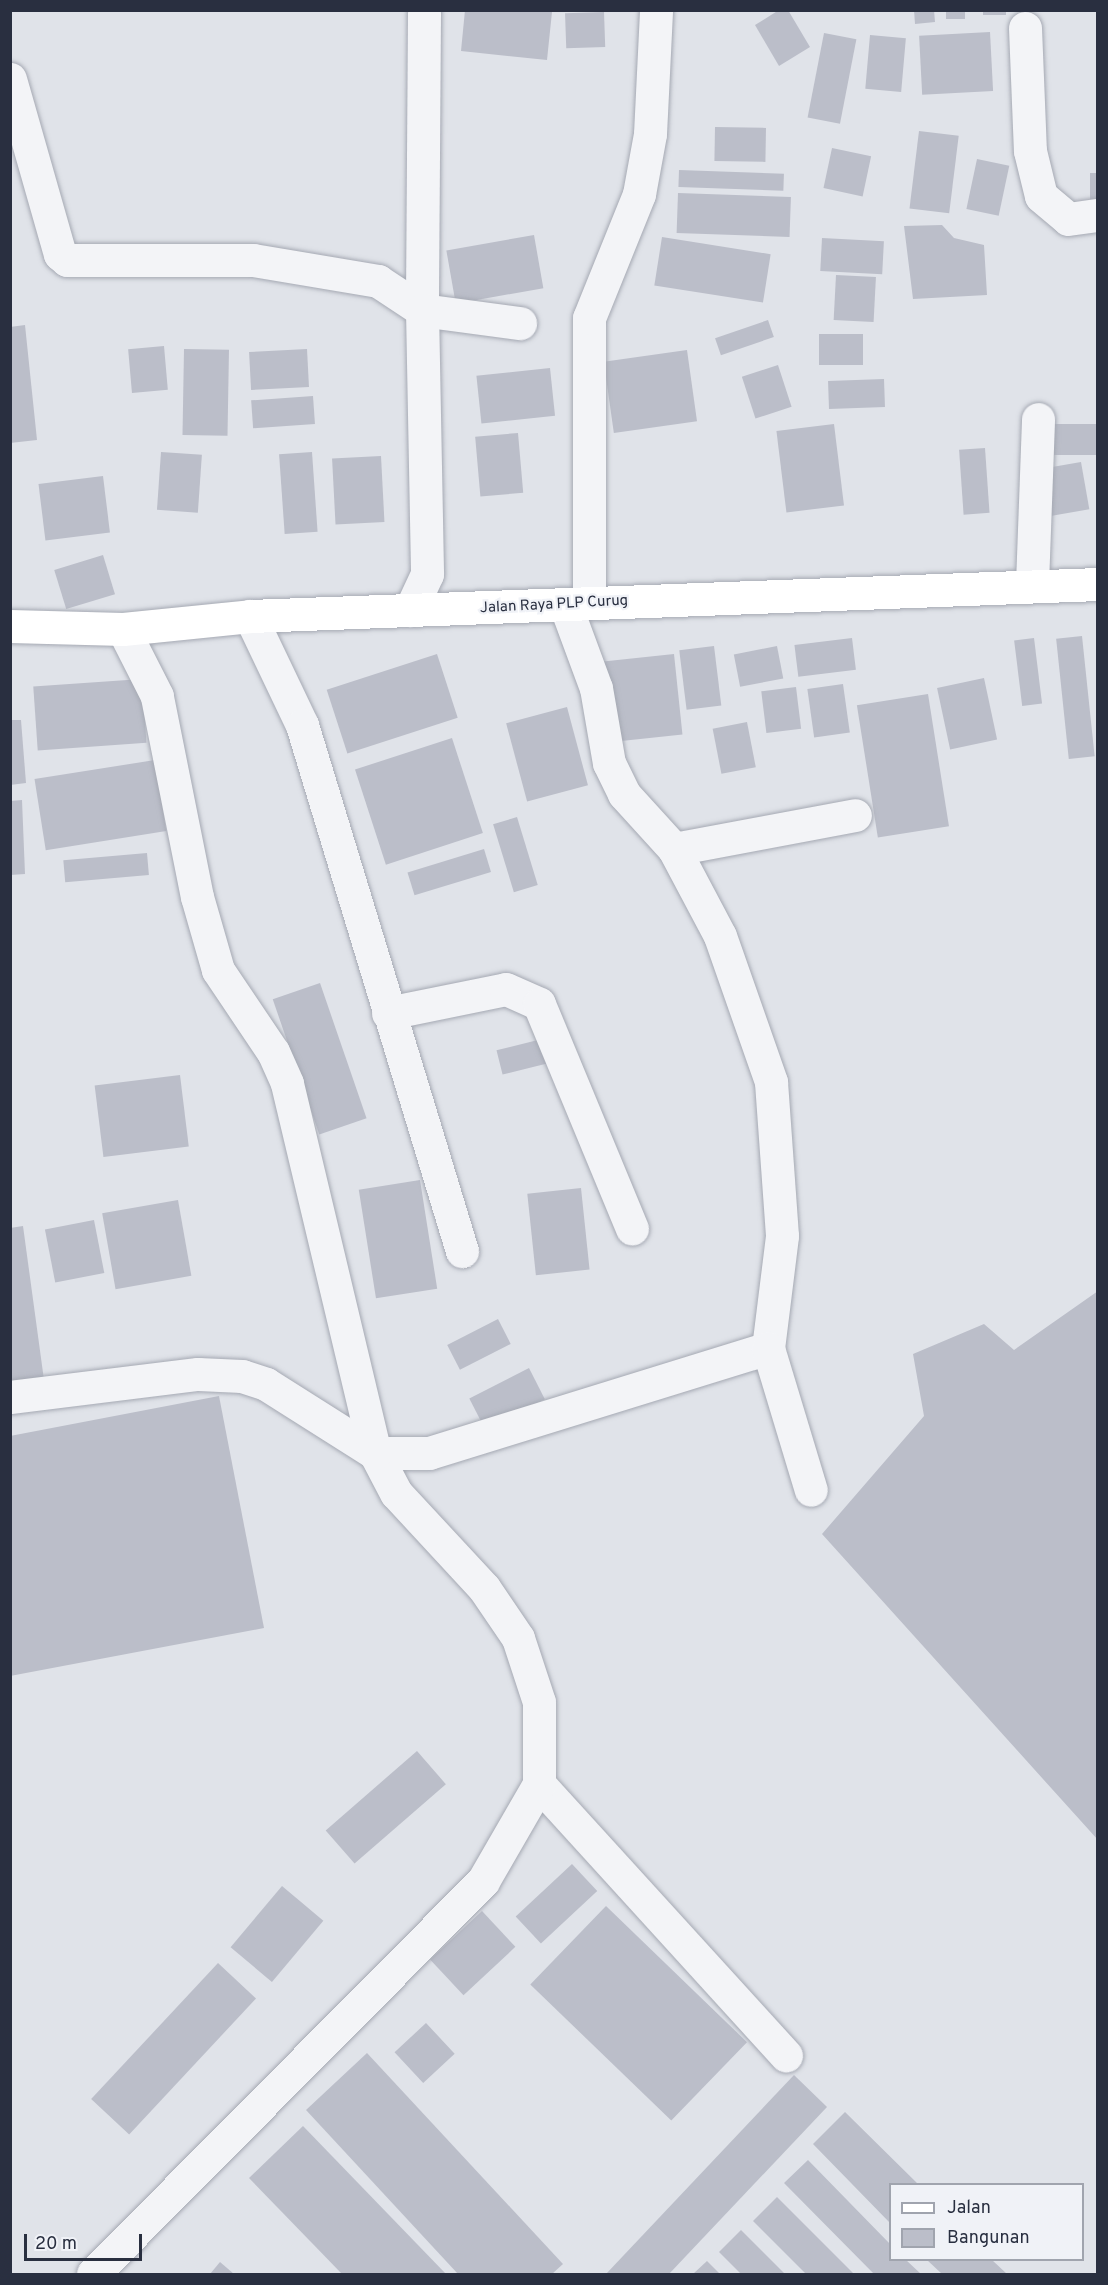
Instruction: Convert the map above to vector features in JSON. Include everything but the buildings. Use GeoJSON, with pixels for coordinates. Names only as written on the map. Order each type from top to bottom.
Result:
{"type":"FeatureCollection","features":[{"type":"Feature","properties":{"kind":"main road","name":"Jalan Raya PLP Curug"},"geometry":{"type":"LineString","coordinates":[[10,626],[123,629],[250,616],[577,605],[1032,584],[1098,584]]}},
{"type":"Feature","properties":{"kind":"street"},"geometry":{"type":"LineString","coordinates":[[656,10],[651,134],[639,194],[590,318],[577,605],[596,688],[609,763],[624,794],[674,849],[720,936],[771,1082],[782,1236],[768,1348],[812,1490]]}},
{"type":"Feature","properties":{"kind":"street"},"geometry":{"type":"LineString","coordinates":[[410,610],[427,574],[422,310],[424,13]]}},
{"type":"Feature","properties":{"kind":"street"},"geometry":{"type":"LineString","coordinates":[[1025,28],[1030,151],[1041,196],[1068,219],[1098,215]]}},
{"type":"Feature","properties":{"kind":"street"},"geometry":{"type":"LineString","coordinates":[[10,79],[60,254],[67,260],[253,260],[378,281],[422,310],[520,323]]}},
{"type":"Feature","properties":{"kind":"street"},"geometry":{"type":"LineString","coordinates":[[1032,584],[1038,418]]}},
{"type":"Feature","properties":{"kind":"street"},"geometry":{"type":"LineString","coordinates":[[250,616],[302,725],[462,1251]]}},
{"type":"Feature","properties":{"kind":"street"},"geometry":{"type":"LineString","coordinates":[[93,2274],[483,1881],[539,1784],[539,1702],[518,1638],[484,1588],[396,1492],[375,1453],[287,1083],[273,1052],[218,970],[197,897],[157,696],[123,629]]}},
{"type":"Feature","properties":{"kind":"street"},"geometry":{"type":"LineString","coordinates":[[674,849],[855,815]]}},
{"type":"Feature","properties":{"kind":"street"},"geometry":{"type":"LineString","coordinates":[[388,1013],[506,989],[538,1004],[632,1229]]}},
{"type":"Feature","properties":{"kind":"street"},"geometry":{"type":"LineString","coordinates":[[10,1397],[198,1374],[242,1376],[266,1384],[375,1453],[429,1453],[498,1435],[619,1391],[768,1348]]}},
{"type":"Feature","properties":{"kind":"street"},"geometry":{"type":"LineString","coordinates":[[539,1784],[786,2055]]}}]}
